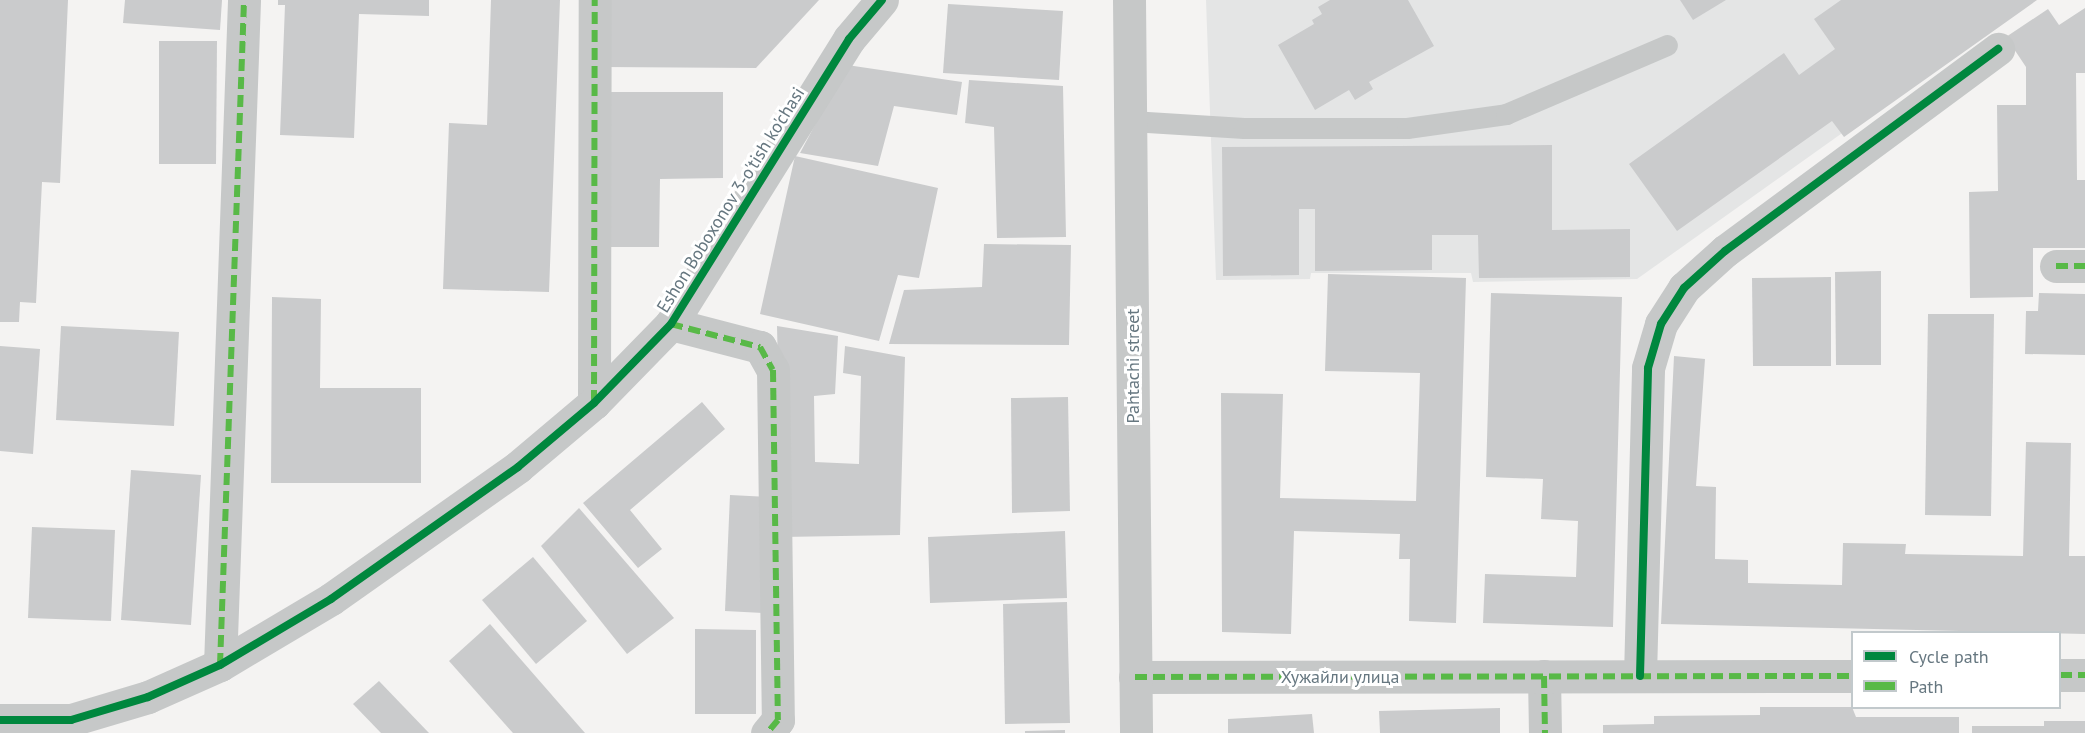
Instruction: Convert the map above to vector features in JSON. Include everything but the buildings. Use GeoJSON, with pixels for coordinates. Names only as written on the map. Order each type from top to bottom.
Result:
{"type":"FeatureCollection","features":[{"type":"Feature","properties":{"kind":"street"},"geometry":{"type":"LineString","coordinates":[[220,665],[244,0]]}},
{"type":"Feature","properties":{"kind":"street"},"geometry":{"type":"LineString","coordinates":[[594,403],[595,0]]}},
{"type":"Feature","properties":{"kind":"street","name":"Eshon Boboxonov 3-o'tish ko'chasi"},"geometry":{"type":"LineString","coordinates":[[0,720],[71,720],[148,698],[220,665],[427,534],[594,403],[671,324],[849,39],[882,0]]}},
{"type":"Feature","properties":{"kind":"street","name":"Pahtachi street"},"geometry":{"type":"LineString","coordinates":[[1130,0],[1136,733]]}},
{"type":"Feature","properties":{"kind":"street"},"geometry":{"type":"LineString","coordinates":[[1640,676],[1648,368],[1661,324],[1684,288],[1725,251],[1998,49]]}},
{"type":"Feature","properties":{"kind":"street"},"geometry":{"type":"LineString","coordinates":[[671,324],[760,347],[773,370],[778,720],[767,733]]}},
{"type":"Feature","properties":{"kind":"street"},"geometry":{"type":"LineString","coordinates":[[2061,675],[2085,675]]}},
{"type":"Feature","properties":{"kind":"street"},"geometry":{"type":"LineString","coordinates":[[1544,676],[1545,733]]}},
{"type":"Feature","properties":{"kind":"street","name":"Хужайли улица"},"geometry":{"type":"LineString","coordinates":[[1135,677],[1851,676]]}},
{"type":"Feature","properties":{"kind":"lane"},"geometry":{"type":"LineString","coordinates":[[1131,121],[1244,128],[1407,128],[1506,114],[1667,45]]}},
{"type":"Feature","properties":{"kind":"shaded area"},"geometry":{"type":"Polygon","coordinates":[[[1206,0],[2029,0],[1637,279],[1473,282],[1471,273],[1311,273],[1310,279],[1216,280],[1206,0]]]}},
{"type":"Feature","properties":{"kind":"marked path"},"geometry":{"type":"LineString","coordinates":[[220,665],[244,0]]}},
{"type":"Feature","properties":{"kind":"marked path"},"geometry":{"type":"LineString","coordinates":[[594,402],[595,0]]}},
{"type":"Feature","properties":{"kind":"marked path"},"geometry":{"type":"LineString","coordinates":[[2056,266],[2085,266]]}},
{"type":"Feature","properties":{"kind":"marked path"},"geometry":{"type":"LineString","coordinates":[[671,324],[760,347],[773,370],[778,720],[767,733]]}},
{"type":"Feature","properties":{"kind":"marked path"},"geometry":{"type":"LineString","coordinates":[[2061,675],[2085,675]]}},
{"type":"Feature","properties":{"kind":"marked path"},"geometry":{"type":"LineString","coordinates":[[1544,676],[1545,733]]}},
{"type":"Feature","properties":{"kind":"marked path"},"geometry":{"type":"LineString","coordinates":[[1135,677],[1851,676]]}},
{"type":"Feature","properties":{"kind":"cycle path"},"geometry":{"type":"LineString","coordinates":[[0,720],[71,720],[148,697],[220,665],[331,599],[518,467],[594,403],[671,324],[849,39],[882,0]]}},
{"type":"Feature","properties":{"kind":"cycle path"},"geometry":{"type":"LineString","coordinates":[[1640,676],[1648,368],[1661,324],[1684,288],[1725,251],[1998,49]]}}]}
